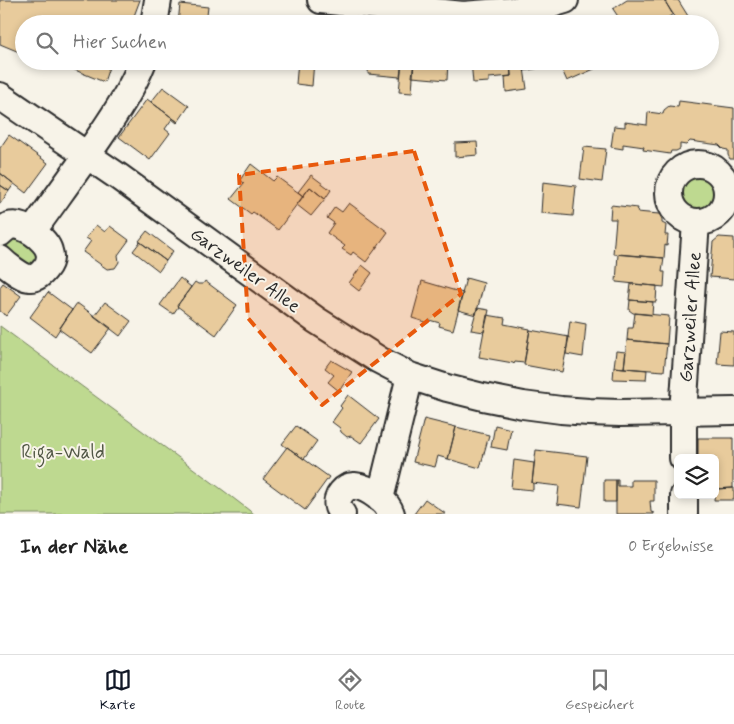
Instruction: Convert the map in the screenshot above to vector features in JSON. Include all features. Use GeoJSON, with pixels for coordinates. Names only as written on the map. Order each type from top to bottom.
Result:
{"type":"FeatureCollection","features":[{"type":"Feature","properties":{"kind":"street"},"geometry":{"type":"LineString","coordinates":[[156,15],[158,0]]}},
{"type":"Feature","properties":{"kind":"street"},"geometry":{"type":"LineString","coordinates":[[321,0],[525,10],[565,0]]}},
{"type":"Feature","properties":{"kind":"street"},"geometry":{"type":"LineString","coordinates":[[32,232],[126,96],[139,70]]}},
{"type":"Feature","properties":{"kind":"street","name":"Garzweiler Allee"},"geometry":{"type":"LineString","coordinates":[[0,96],[87,155],[316,320],[379,360],[410,376],[483,398],[523,405],[589,412],[683,413],[734,411]]}},
{"type":"Feature","properties":{"kind":"street","name":"Garzweiler Allee"},"geometry":{"type":"LineString","coordinates":[[683,454],[683,413],[696,222]]}},
{"type":"Feature","properties":{"kind":"street"},"geometry":{"type":"LineString","coordinates":[[0,233],[10,226],[23,227],[45,243],[50,251],[49,263],[42,273],[30,278],[23,276],[0,259]]}},
{"type":"Feature","properties":{"kind":"street"},"geometry":{"type":"LineString","coordinates":[[342,514],[338,508],[339,496],[350,486],[363,488],[386,506],[410,376]]}},
{"type":"Feature","properties":{"kind":"street"},"geometry":{"type":"LineString","coordinates":[[684,499],[684,514]]}},
{"type":"Feature","properties":{"kind":"highlighted area"},"geometry":{"type":"Polygon","coordinates":[[[414,151],[461,294],[322,405],[248,318],[239,175],[414,151]]]}},
{"type":"Feature","properties":{"kind":"green space"},"geometry":{"type":"Polygon","coordinates":[[[703,173],[710,176],[716,182],[719,193],[718,201],[710,210],[703,213],[695,213],[688,210],[680,201],[679,189],[682,182],[691,174],[703,173]]]}},
{"type":"Feature","properties":{"kind":"green space"},"geometry":{"type":"Polygon","coordinates":[[[14,234],[41,252],[32,269],[6,251],[4,242],[14,234]]]}},
{"type":"Feature","properties":{"kind":"green space","name":"Riga-Wald"},"geometry":{"type":"Polygon","coordinates":[[[0,326],[224,491],[254,514],[0,514],[0,326]]]}},
{"type":"Feature","properties":{"kind":"building"},"geometry":{"type":"Polygon","coordinates":[[[0,0],[140,0],[134,15],[15,15],[15,50],[0,44],[0,0]]]}},
{"type":"Feature","properties":{"kind":"building"},"geometry":{"type":"Polygon","coordinates":[[[627,0],[664,0],[673,14],[617,15],[613,9],[627,0]]]}},
{"type":"Feature","properties":{"kind":"building"},"geometry":{"type":"Polygon","coordinates":[[[678,0],[687,15],[673,15],[665,1],[678,0]]]}},
{"type":"Feature","properties":{"kind":"building"},"geometry":{"type":"Polygon","coordinates":[[[180,4],[208,7],[207,15],[179,15],[180,4]]]}},
{"type":"Feature","properties":{"kind":"building"},"geometry":{"type":"Polygon","coordinates":[[[75,70],[108,70],[104,82],[75,70]]]}},
{"type":"Feature","properties":{"kind":"building"},"geometry":{"type":"Polygon","coordinates":[[[297,70],[313,70],[312,86],[296,84],[297,70]]]}},
{"type":"Feature","properties":{"kind":"building"},"geometry":{"type":"Polygon","coordinates":[[[368,70],[401,70],[400,77],[368,74],[368,70]]]}},
{"type":"Feature","properties":{"kind":"building"},"geometry":{"type":"Polygon","coordinates":[[[401,70],[413,70],[412,93],[399,92],[401,70]]]}},
{"type":"Feature","properties":{"kind":"building"},"geometry":{"type":"Polygon","coordinates":[[[413,70],[448,70],[447,80],[412,77],[413,70]]]}},
{"type":"Feature","properties":{"kind":"building"},"geometry":{"type":"Polygon","coordinates":[[[472,70],[511,70],[511,76],[489,78],[489,82],[473,83],[472,70]]]}},
{"type":"Feature","properties":{"kind":"building"},"geometry":{"type":"Polygon","coordinates":[[[511,70],[524,70],[527,89],[506,92],[505,77],[511,76],[511,70]]]}},
{"type":"Feature","properties":{"kind":"building"},"geometry":{"type":"Polygon","coordinates":[[[562,70],[592,70],[567,81],[562,70]]]}},
{"type":"Feature","properties":{"kind":"building"},"geometry":{"type":"Polygon","coordinates":[[[163,87],[189,106],[178,122],[151,102],[163,87]]]}},
{"type":"Feature","properties":{"kind":"building"},"geometry":{"type":"Polygon","coordinates":[[[147,99],[178,122],[172,119],[165,129],[170,133],[150,160],[119,137],[147,99]]]}},
{"type":"Feature","properties":{"kind":"building"},"geometry":{"type":"Polygon","coordinates":[[[679,101],[734,108],[734,159],[730,159],[728,150],[723,149],[719,145],[690,141],[686,145],[680,144],[680,149],[671,151],[670,154],[643,150],[644,147],[623,144],[623,149],[611,147],[614,126],[625,127],[625,122],[647,125],[648,112],[663,114],[664,110],[669,106],[678,107],[679,101]]]}},
{"type":"Feature","properties":{"kind":"building"},"geometry":{"type":"Polygon","coordinates":[[[9,135],[48,163],[26,193],[0,173],[0,148],[9,135]]]}},
{"type":"Feature","properties":{"kind":"building"},"geometry":{"type":"Polygon","coordinates":[[[477,142],[478,155],[455,157],[455,143],[477,142]]]}},
{"type":"Feature","properties":{"kind":"building"},"geometry":{"type":"Polygon","coordinates":[[[584,147],[606,149],[602,182],[580,179],[584,147]]]}},
{"type":"Feature","properties":{"kind":"building"},"geometry":{"type":"Polygon","coordinates":[[[251,164],[273,181],[277,177],[303,196],[278,230],[253,212],[251,214],[231,199],[244,183],[240,180],[251,164]]]}},
{"type":"Feature","properties":{"kind":"building"},"geometry":{"type":"Polygon","coordinates":[[[0,173],[14,184],[9,191],[0,185],[0,173]]]}},
{"type":"Feature","properties":{"kind":"building"},"geometry":{"type":"Polygon","coordinates":[[[311,175],[331,190],[325,199],[310,187],[303,196],[298,192],[311,175]]]}},
{"type":"Feature","properties":{"kind":"building"},"geometry":{"type":"Polygon","coordinates":[[[543,182],[576,186],[573,216],[541,213],[543,182]]]}},
{"type":"Feature","properties":{"kind":"building"},"geometry":{"type":"Polygon","coordinates":[[[0,185],[9,191],[0,204],[0,185]]]}},
{"type":"Feature","properties":{"kind":"building"},"geometry":{"type":"Polygon","coordinates":[[[310,187],[325,199],[311,216],[297,205],[310,187]]]}},
{"type":"Feature","properties":{"kind":"building"},"geometry":{"type":"Polygon","coordinates":[[[349,203],[388,232],[366,262],[353,252],[351,255],[342,249],[345,246],[327,233],[334,223],[327,218],[335,207],[342,212],[349,203]]]}},
{"type":"Feature","properties":{"kind":"building"},"geometry":{"type":"Polygon","coordinates":[[[611,205],[638,208],[637,212],[659,214],[662,223],[666,225],[665,235],[668,235],[664,258],[613,254],[616,219],[610,219],[611,205]]]}},
{"type":"Feature","properties":{"kind":"building"},"geometry":{"type":"Polygon","coordinates":[[[96,225],[105,232],[110,226],[129,240],[118,255],[119,262],[115,268],[107,269],[83,252],[91,241],[86,238],[96,225]]]}},
{"type":"Feature","properties":{"kind":"building"},"geometry":{"type":"Polygon","coordinates":[[[147,231],[173,251],[166,261],[139,241],[147,231]]]}},
{"type":"Feature","properties":{"kind":"building"},"geometry":{"type":"Polygon","coordinates":[[[719,237],[734,238],[734,279],[710,277],[713,242],[719,237]]]}},
{"type":"Feature","properties":{"kind":"building"},"geometry":{"type":"Polygon","coordinates":[[[140,242],[166,261],[159,271],[133,251],[140,242]]]}},
{"type":"Feature","properties":{"kind":"building"},"geometry":{"type":"Polygon","coordinates":[[[618,254],[664,258],[662,272],[665,272],[664,287],[616,282],[618,254]]]}},
{"type":"Feature","properties":{"kind":"building"},"geometry":{"type":"Polygon","coordinates":[[[362,265],[372,273],[359,291],[349,283],[362,265]]]}},
{"type":"Feature","properties":{"kind":"building"},"geometry":{"type":"Polygon","coordinates":[[[180,278],[191,287],[173,314],[160,305],[180,278]]]}},
{"type":"Feature","properties":{"kind":"building"},"geometry":{"type":"Polygon","coordinates":[[[466,278],[484,283],[476,315],[458,310],[466,278]]]}},
{"type":"Feature","properties":{"kind":"building"},"geometry":{"type":"Polygon","coordinates":[[[205,281],[237,305],[216,335],[177,306],[195,282],[203,284],[205,281]]]}},
{"type":"Feature","properties":{"kind":"building"},"geometry":{"type":"Polygon","coordinates":[[[422,281],[463,293],[453,330],[439,326],[440,323],[429,320],[428,323],[412,318],[422,281]]]}},
{"type":"Feature","properties":{"kind":"building"},"geometry":{"type":"Polygon","coordinates":[[[3,283],[21,296],[6,316],[0,311],[0,287],[3,283]]]}},
{"type":"Feature","properties":{"kind":"building"},"geometry":{"type":"Polygon","coordinates":[[[631,284],[657,286],[656,302],[629,300],[631,284]]]}},
{"type":"Feature","properties":{"kind":"building"},"geometry":{"type":"Polygon","coordinates":[[[48,292],[72,310],[55,336],[30,317],[48,292]]]}},
{"type":"Feature","properties":{"kind":"building"},"geometry":{"type":"Polygon","coordinates":[[[630,300],[653,302],[652,315],[633,313],[629,310],[630,300]]]}},
{"type":"Feature","properties":{"kind":"building"},"geometry":{"type":"Polygon","coordinates":[[[105,302],[131,321],[120,336],[94,316],[105,302]]]}},
{"type":"Feature","properties":{"kind":"building"},"geometry":{"type":"Polygon","coordinates":[[[77,303],[111,328],[92,353],[59,329],[77,303]]]}},
{"type":"Feature","properties":{"kind":"building"},"geometry":{"type":"Polygon","coordinates":[[[477,308],[489,310],[484,332],[471,330],[477,308]]]}},
{"type":"Feature","properties":{"kind":"building"},"geometry":{"type":"Polygon","coordinates":[[[635,313],[669,316],[667,344],[627,340],[628,328],[633,328],[635,313]]]}},
{"type":"Feature","properties":{"kind":"building"},"geometry":{"type":"Polygon","coordinates":[[[487,315],[505,318],[504,324],[530,329],[524,363],[515,362],[514,364],[479,357],[487,315]]]}},
{"type":"Feature","properties":{"kind":"building"},"geometry":{"type":"Polygon","coordinates":[[[570,321],[586,324],[583,357],[566,354],[570,321]]]}},
{"type":"Feature","properties":{"kind":"building"},"geometry":{"type":"Polygon","coordinates":[[[530,330],[569,337],[562,372],[524,365],[530,330]]]}},
{"type":"Feature","properties":{"kind":"building"},"geometry":{"type":"Polygon","coordinates":[[[720,331],[734,332],[734,365],[717,364],[720,331]]]}},
{"type":"Feature","properties":{"kind":"building"},"geometry":{"type":"Polygon","coordinates":[[[627,340],[667,344],[664,371],[624,368],[627,340]]]}},
{"type":"Feature","properties":{"kind":"building"},"geometry":{"type":"Polygon","coordinates":[[[616,351],[626,352],[624,368],[614,367],[616,351]]]}},
{"type":"Feature","properties":{"kind":"building"},"geometry":{"type":"Polygon","coordinates":[[[331,360],[352,372],[339,391],[328,382],[334,375],[325,368],[331,360]]]}},
{"type":"Feature","properties":{"kind":"building"},"geometry":{"type":"Polygon","coordinates":[[[614,367],[647,370],[646,380],[613,379],[614,367]]]}},
{"type":"Feature","properties":{"kind":"building"},"geometry":{"type":"Polygon","coordinates":[[[348,395],[379,419],[361,443],[351,436],[347,437],[332,422],[348,395]]]}},
{"type":"Feature","properties":{"kind":"building"},"geometry":{"type":"Polygon","coordinates":[[[424,419],[456,427],[448,459],[438,456],[435,467],[413,462],[424,419]]]}},
{"type":"Feature","properties":{"kind":"building"},"geometry":{"type":"Polygon","coordinates":[[[495,425],[511,429],[507,450],[491,447],[495,425]]]}},
{"type":"Feature","properties":{"kind":"building"},"geometry":{"type":"Polygon","coordinates":[[[296,426],[317,441],[304,459],[282,444],[296,426]]]}},
{"type":"Feature","properties":{"kind":"building"},"geometry":{"type":"Polygon","coordinates":[[[456,427],[489,435],[480,468],[448,459],[456,427]]]}},
{"type":"Feature","properties":{"kind":"building"},"geometry":{"type":"Polygon","coordinates":[[[698,438],[733,438],[733,488],[719,489],[719,454],[698,454],[698,438]]]}},
{"type":"Feature","properties":{"kind":"building"},"geometry":{"type":"Polygon","coordinates":[[[287,447],[329,477],[305,510],[263,479],[287,447]]]}},
{"type":"Feature","properties":{"kind":"building"},"geometry":{"type":"Polygon","coordinates":[[[536,450],[587,456],[581,507],[557,504],[559,486],[532,483],[536,450]]]}},
{"type":"Feature","properties":{"kind":"building"},"geometry":{"type":"Polygon","coordinates":[[[514,460],[534,463],[533,490],[511,488],[514,460]]]}},
{"type":"Feature","properties":{"kind":"building"},"geometry":{"type":"Polygon","coordinates":[[[604,480],[616,480],[616,502],[604,502],[604,480]]]}},
{"type":"Feature","properties":{"kind":"building"},"geometry":{"type":"Polygon","coordinates":[[[616,480],[618,480],[618,486],[631,486],[631,480],[654,480],[654,501],[650,501],[651,512],[654,514],[616,514],[616,480]]]}},
{"type":"Feature","properties":{"kind":"building"},"geometry":{"type":"Polygon","coordinates":[[[734,488],[734,500],[714,500],[719,499],[719,489],[734,488]]]}},
{"type":"Feature","properties":{"kind":"building"},"geometry":{"type":"Polygon","coordinates":[[[425,499],[446,514],[414,514],[425,499]]]}}]}
